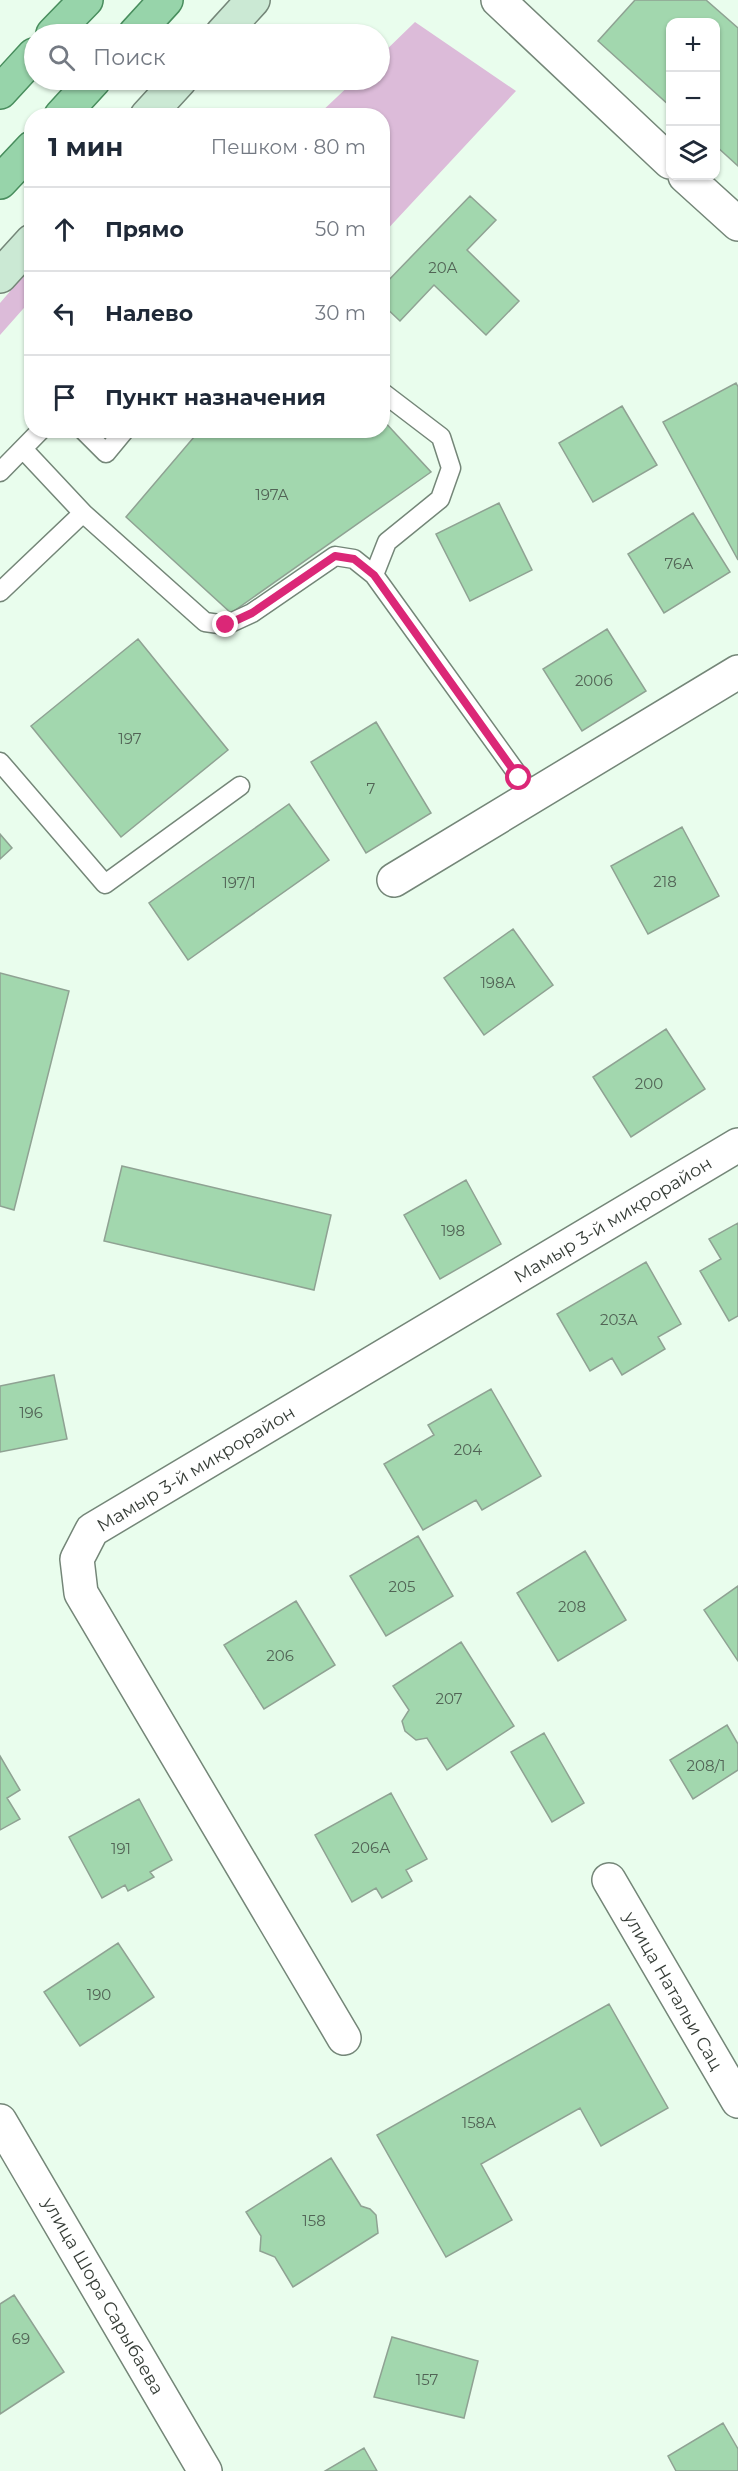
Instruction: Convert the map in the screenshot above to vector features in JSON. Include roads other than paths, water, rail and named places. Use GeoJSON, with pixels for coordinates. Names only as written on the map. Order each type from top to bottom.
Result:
{"type":"FeatureCollection","features":[{"type":"Feature","properties":{"kind":"main road"},"geometry":{"type":"LineString","coordinates":[[63,24],[86,0]]}},
{"type":"Feature","properties":{"kind":"main road"},"geometry":{"type":"LineString","coordinates":[[144,24],[166,0]]}},
{"type":"Feature","properties":{"kind":"main road"},"geometry":{"type":"LineString","coordinates":[[231,24],[253,0]]}},
{"type":"Feature","properties":{"kind":"main road"},"geometry":{"type":"LineString","coordinates":[[0,92],[24,66]]}},
{"type":"Feature","properties":{"kind":"main road"},"geometry":{"type":"LineString","coordinates":[[68,108],[85,90]]}},
{"type":"Feature","properties":{"kind":"main road"},"geometry":{"type":"LineString","coordinates":[[154,108],[171,90]]}},
{"type":"Feature","properties":{"kind":"main road"},"geometry":{"type":"LineString","coordinates":[[0,182],[24,156]]}},
{"type":"Feature","properties":{"kind":"main road"},"geometry":{"type":"LineString","coordinates":[[0,276],[24,250]]}},
{"type":"Feature","properties":{"kind":"street"},"geometry":{"type":"LineString","coordinates":[[498,0],[666,158]]}},
{"type":"Feature","properties":{"kind":"street"},"geometry":{"type":"LineString","coordinates":[[689,180],[738,224]]}},
{"type":"Feature","properties":{"kind":"street"},"geometry":{"type":"LineString","coordinates":[[394,880],[738,672]]}},
{"type":"Feature","properties":{"kind":"street","name":"Мамыр 3-й микрорайон"},"geometry":{"type":"LineString","coordinates":[[344,2038],[81,1593],[77,1559],[92,1530],[738,1145]]}},
{"type":"Feature","properties":{"kind":"street","name":"улица Натальи Сац"},"geometry":{"type":"LineString","coordinates":[[609,1880],[738,2101]]}},
{"type":"Feature","properties":{"kind":"street","name":"улица Шора Сарыбаева"},"geometry":{"type":"LineString","coordinates":[[0,2121],[205,2471]]}},
{"type":"Feature","properties":{"kind":"lane"},"geometry":{"type":"LineString","coordinates":[[374,575],[387,542],[440,499],[452,468],[441,437],[390,398]]}},
{"type":"Feature","properties":{"kind":"lane"},"geometry":{"type":"LineString","coordinates":[[0,472],[33,438]]}},
{"type":"Feature","properties":{"kind":"lane"},"geometry":{"type":"LineString","coordinates":[[91,438],[106,453],[118,438]]}},
{"type":"Feature","properties":{"kind":"lane"},"geometry":{"type":"LineString","coordinates":[[23,448],[82,513],[205,622],[226,625],[252,613],[335,556],[354,559],[374,575],[534,797]]}},
{"type":"Feature","properties":{"kind":"lane"},"geometry":{"type":"LineString","coordinates":[[0,592],[82,513]]}},
{"type":"Feature","properties":{"kind":"lane"},"geometry":{"type":"LineString","coordinates":[[0,762],[105,884],[240,786]]}}]}
